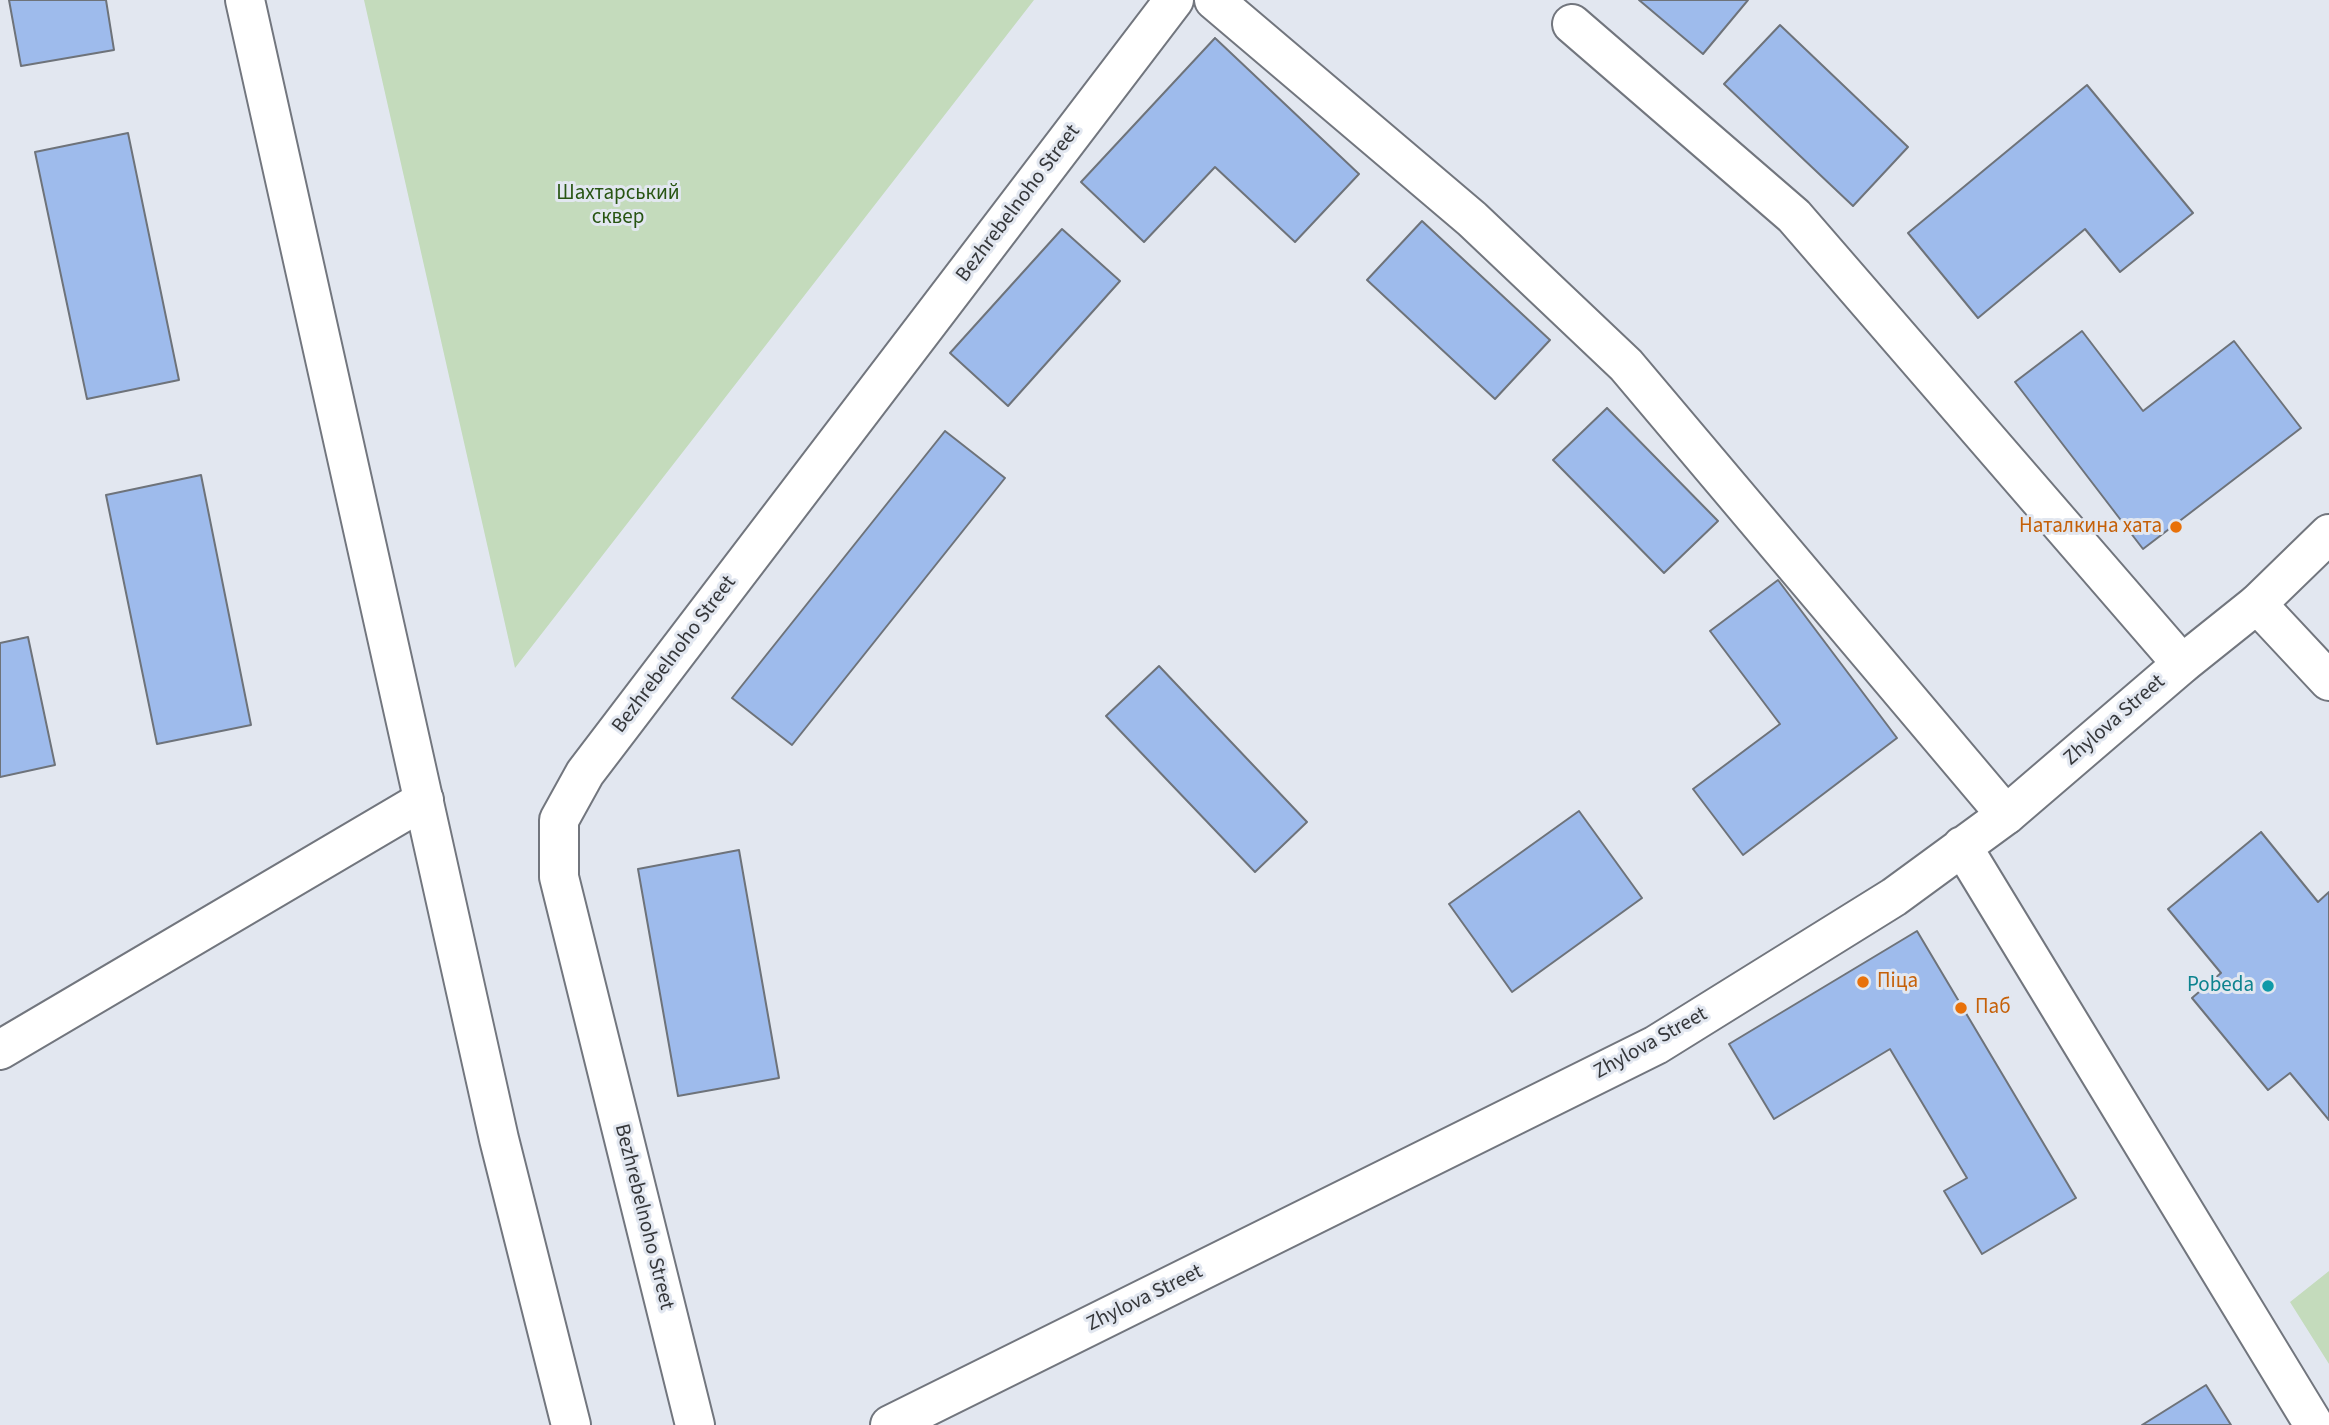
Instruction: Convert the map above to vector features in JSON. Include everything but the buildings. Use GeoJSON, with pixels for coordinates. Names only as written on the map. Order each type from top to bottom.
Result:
{"type":"FeatureCollection","features":[{"type":"Feature","properties":{"kind":"street"},"geometry":{"type":"LineString","coordinates":[[245,0],[499,1139],[571,1425]]}},
{"type":"Feature","properties":{"kind":"street","name":"Bezhrebelnoho Street"},"geometry":{"type":"LineString","coordinates":[[695,1425],[559,877],[559,820],[585,773],[1174,0]]}},
{"type":"Feature","properties":{"kind":"street"},"geometry":{"type":"LineString","coordinates":[[1214,0],[1472,219],[1626,365],[2006,814]]}},
{"type":"Feature","properties":{"kind":"street"},"geometry":{"type":"LineString","coordinates":[[1572,24],[1794,216],[2182,664]]}},
{"type":"Feature","properties":{"kind":"street","name":"Zhylova Street"},"geometry":{"type":"LineString","coordinates":[[890,1425],[1656,1045],[1894,897],[2006,814],[2182,664],[2257,604],[2329,534]]}},
{"type":"Feature","properties":{"kind":"street"},"geometry":{"type":"LineString","coordinates":[[2257,604],[2329,681]]}},
{"type":"Feature","properties":{"kind":"street"},"geometry":{"type":"LineString","coordinates":[[0,1050],[424,800]]}},
{"type":"Feature","properties":{"kind":"street"},"geometry":{"type":"LineString","coordinates":[[1962,846],[2314,1425]]}},
{"type":"Feature","properties":{"kind":"green space","name":"Шахтарський сквер"},"geometry":{"type":"Polygon","coordinates":[[[364,0],[1034,0],[515,668],[364,0]]]}},
{"type":"Feature","properties":{"kind":"green space"},"geometry":{"type":"Polygon","coordinates":[[[2329,1271],[2329,1364],[2290,1302],[2329,1271]]]}},
{"type":"Feature","properties":{"kind":"place","name":"Наталкина хата"},"geometry":{"type":"Point","coordinates":[2176,527]}},
{"type":"Feature","properties":{"kind":"place","name":"Піца"},"geometry":{"type":"Point","coordinates":[1863,982]}},
{"type":"Feature","properties":{"kind":"place","name":"Pobeda"},"geometry":{"type":"Point","coordinates":[2268,986]}},
{"type":"Feature","properties":{"kind":"place","name":"Паб"},"geometry":{"type":"Point","coordinates":[1961,1008]}}]}
